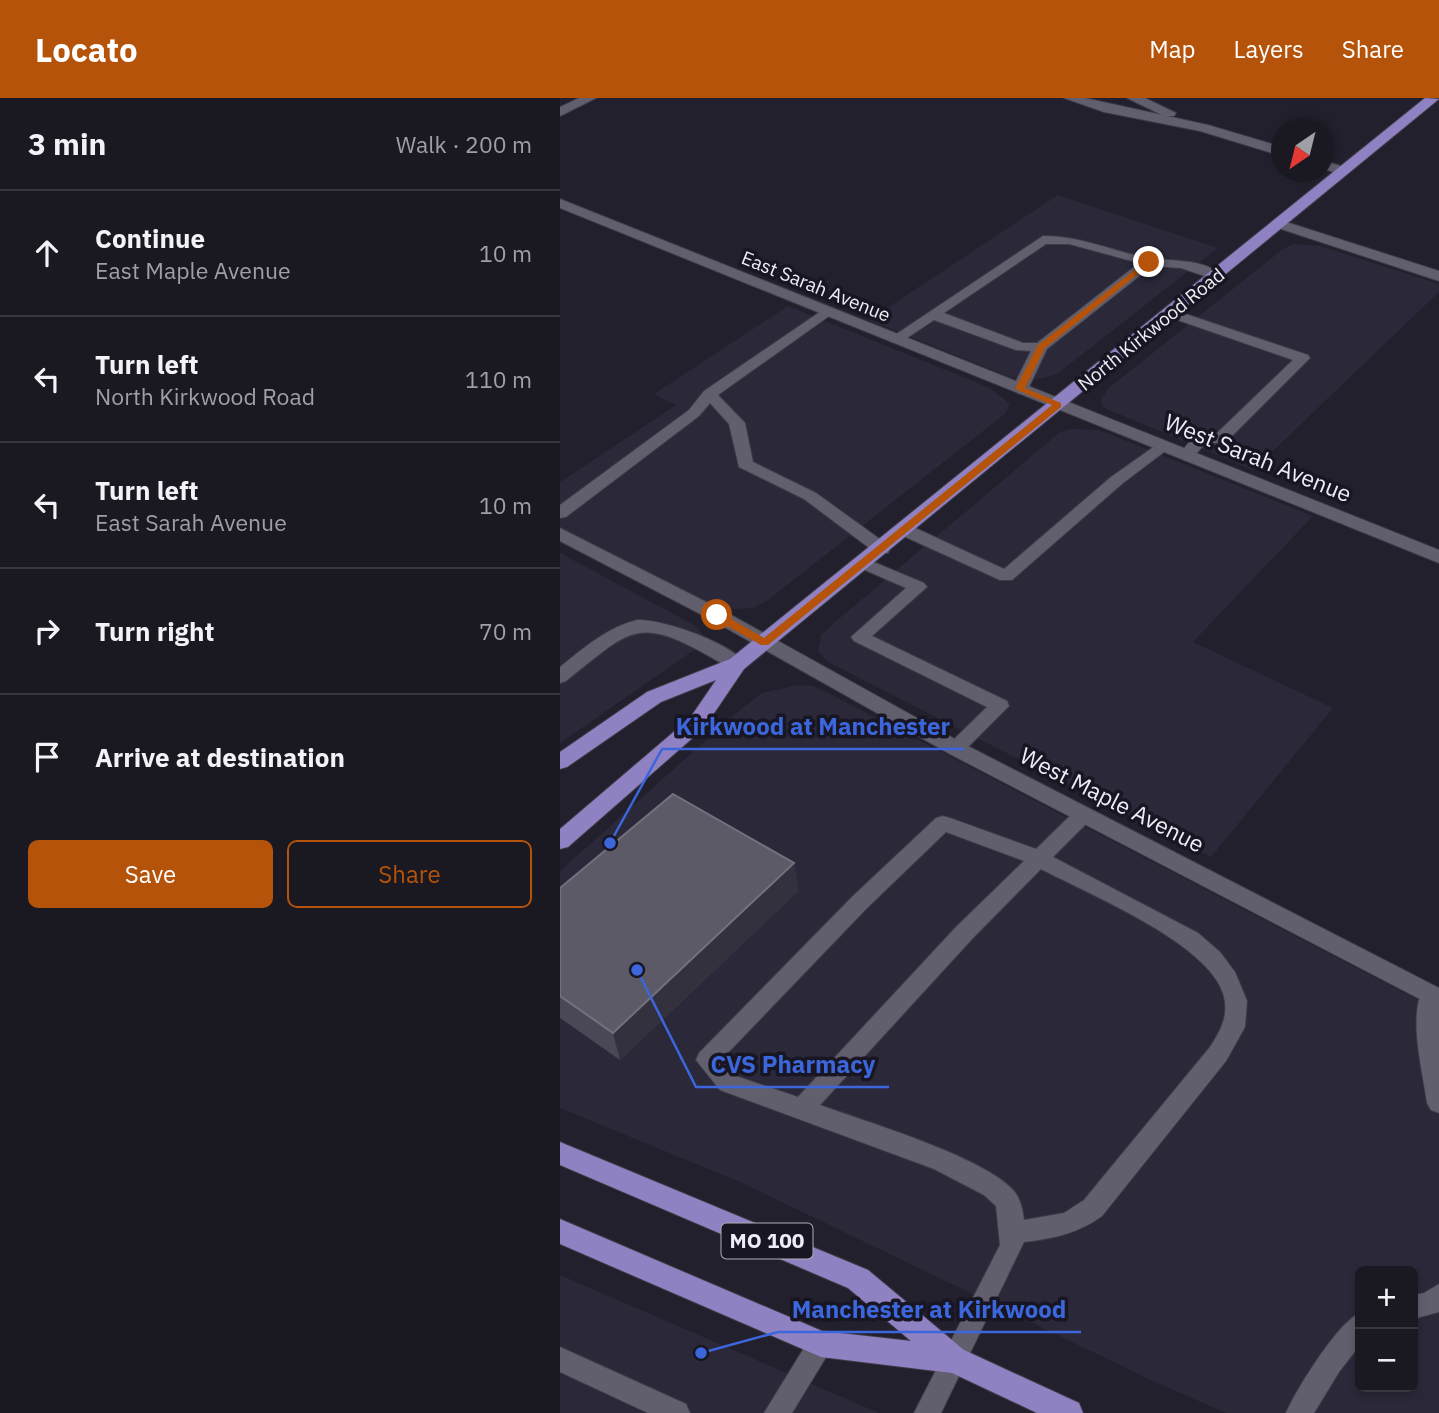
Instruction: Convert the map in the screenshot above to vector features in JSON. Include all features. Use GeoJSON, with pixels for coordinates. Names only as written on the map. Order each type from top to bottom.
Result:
{"type":"FeatureCollection","features":[{"type":"Feature","properties":{"kind":"main road","name":"North Kirkwood Road"},"geometry":{"type":"LineString","coordinates":[[560,762],[654,697],[737,664],[765,643],[1433,98]]}},
{"type":"Feature","properties":{"kind":"main road","name":"North Kirkwood Road"},"geometry":{"type":"LineString","coordinates":[[560,841],[697,723],[737,664]]}},
{"type":"Feature","properties":{"kind":"main road","name":"MO 100"},"geometry":{"type":"LineString","coordinates":[[560,1153],[858,1279],[954,1360],[1069,1413]]}},
{"type":"Feature","properties":{"kind":"main road","name":"MO 100"},"geometry":{"type":"LineString","coordinates":[[560,1232],[821,1344],[954,1360]]}},
{"type":"Feature","properties":{"kind":"street"},"geometry":{"type":"LineString","coordinates":[[560,112],[589,98]]}},
{"type":"Feature","properties":{"kind":"street"},"geometry":{"type":"LineString","coordinates":[[1071,98],[1109,109],[1203,128],[1271,149]]}},
{"type":"Feature","properties":{"kind":"street"},"geometry":{"type":"LineString","coordinates":[[1134,98],[1203,128]]}},
{"type":"Feature","properties":{"kind":"street"},"geometry":{"type":"LineString","coordinates":[[1334,169],[1343,172]]}},
{"type":"Feature","properties":{"kind":"street","name":"East Sarah Avenue"},"geometry":{"type":"LineString","coordinates":[[560,203],[1058,405]]}},
{"type":"Feature","properties":{"kind":"street"},"geometry":{"type":"LineString","coordinates":[[1280,224],[1439,276]]}},
{"type":"Feature","properties":{"kind":"street","name":"West Sarah Avenue"},"geometry":{"type":"LineString","coordinates":[[1058,405],[1439,556]]}},
{"type":"Feature","properties":{"kind":"street","name":"West Maple Avenue"},"geometry":{"type":"LineString","coordinates":[[560,534],[955,748],[1435,997]]}},
{"type":"Feature","properties":{"kind":"lane"},"geometry":{"type":"LineString","coordinates":[[895,338],[1043,240],[1069,240],[1149,262],[1183,264],[1216,276]]}},
{"type":"Feature","properties":{"kind":"lane"},"geometry":{"type":"LineString","coordinates":[[1020,389],[1041,347],[1149,262]]}},
{"type":"Feature","properties":{"kind":"lane"},"geometry":{"type":"LineString","coordinates":[[560,513],[694,413],[709,394],[827,311]]}},
{"type":"Feature","properties":{"kind":"lane"},"geometry":{"type":"LineString","coordinates":[[1171,313],[1303,358],[1223,436],[1196,444],[1186,456]]}},
{"type":"Feature","properties":{"kind":"lane"},"geometry":{"type":"LineString","coordinates":[[932,314],[1021,347],[1041,347]]}},
{"type":"Feature","properties":{"kind":"lane"},"geometry":{"type":"LineString","coordinates":[[709,394],[737,423],[745,464],[810,496],[882,549]]}},
{"type":"Feature","properties":{"kind":"lane"},"geometry":{"type":"LineString","coordinates":[[905,530],[1006,576],[1117,480],[1162,446]]}},
{"type":"Feature","properties":{"kind":"lane"},"geometry":{"type":"LineString","coordinates":[[864,563],[919,587],[860,637],[1000,706],[955,748]]}},
{"type":"Feature","properties":{"kind":"lane"},"geometry":{"type":"LineString","coordinates":[[560,677],[606,641],[638,626],[678,632],[737,664]]}},
{"type":"Feature","properties":{"kind":"lane"},"geometry":{"type":"LineString","coordinates":[[802,1108],[1037,858],[1083,815]]}},
{"type":"Feature","properties":{"kind":"lane"},"geometry":{"type":"LineString","coordinates":[[927,1413],[1012,1246],[1012,1232],[1013,1222],[1005,1198],[981,1181],[940,1161],[729,1083],[706,1060],[860,902],[943,822],[1037,858],[1190,939],[1212,958],[1227,978],[1236,1001],[1234,1027],[1218,1054],[1093,1208],[1080,1219],[1063,1225],[1012,1232]]}},
{"type":"Feature","properties":{"kind":"lane"},"geometry":{"type":"LineString","coordinates":[[1435,997],[1427,1028],[1439,1102]]}},
{"type":"Feature","properties":{"kind":"lane"},"geometry":{"type":"LineString","coordinates":[[1418,1306],[1430,1304],[1439,1296]]}},
{"type":"Feature","properties":{"kind":"lane"},"geometry":{"type":"LineString","coordinates":[[1299,1413],[1336,1354],[1357,1329]]}},
{"type":"Feature","properties":{"kind":"lane"},"geometry":{"type":"LineString","coordinates":[[777,1413],[821,1344]]}},
{"type":"Feature","properties":{"kind":"lane"},"geometry":{"type":"LineString","coordinates":[[560,1359],[677,1413]]}},
{"type":"Feature","properties":{"kind":"shaded area"},"geometry":{"type":"Polygon","coordinates":[[[1058,195],[1218,248],[1057,374],[1044,378],[1030,380],[1011,377],[869,320],[1058,195]]]}},
{"type":"Feature","properties":{"kind":"shaded area"},"geometry":{"type":"Polygon","coordinates":[[[1293,244],[1320,246],[1439,284],[1439,292],[1253,470],[1102,407],[1101,399],[1109,388],[1283,249],[1293,244]]]}},
{"type":"Feature","properties":{"kind":"shaded area"},"geometry":{"type":"Polygon","coordinates":[[[788,306],[990,388],[1010,404],[1006,413],[768,600],[753,608],[734,609],[713,605],[560,527],[560,482],[676,405],[654,394],[788,306]]]}},
{"type":"Feature","properties":{"kind":"shaded area"},"geometry":{"type":"Polygon","coordinates":[[[1070,429],[1099,430],[1313,516],[1193,642],[1333,708],[1211,857],[828,662],[818,651],[821,635],[834,623],[1060,432],[1070,429]]]}},
{"type":"Feature","properties":{"kind":"shaded area"},"geometry":{"type":"Polygon","coordinates":[[[560,553],[694,625],[704,636],[697,648],[560,743],[560,553]]]}},
{"type":"Feature","properties":{"kind":"shaded area"},"geometry":{"type":"Polygon","coordinates":[[[797,685],[813,686],[1439,1011],[1439,1413],[1226,1413],[1155,1382],[740,1182],[560,1108],[560,871],[762,693],[797,685]]]}},
{"type":"Feature","properties":{"kind":"shaded area"},"geometry":{"type":"Polygon","coordinates":[[[560,1275],[879,1413],[560,1413],[560,1275]]]}},
{"type":"Feature","properties":{"kind":"building"},"geometry":{"type":"Polygon","coordinates":[[[673,794],[794,863],[613,1033],[560,996],[560,888],[673,794]]]}},
{"type":"Feature","properties":{"kind":"place","name":"Kirkwood at Manchester"},"geometry":{"type":"Point","coordinates":[610,843]}},
{"type":"Feature","properties":{"kind":"place","name":"CVS Pharmacy"},"geometry":{"type":"Point","coordinates":[637,970]}},
{"type":"Feature","properties":{"kind":"place","name":"Manchester at Kirkwood"},"geometry":{"type":"Point","coordinates":[701,1353]}},
{"type":"Feature","properties":{"kind":"route"},"geometry":{"type":"LineString","coordinates":[[717,615],[765,643],[882,549],[1058,405],[1020,389],[1034,366],[1041,347],[1149,262]]}}]}
